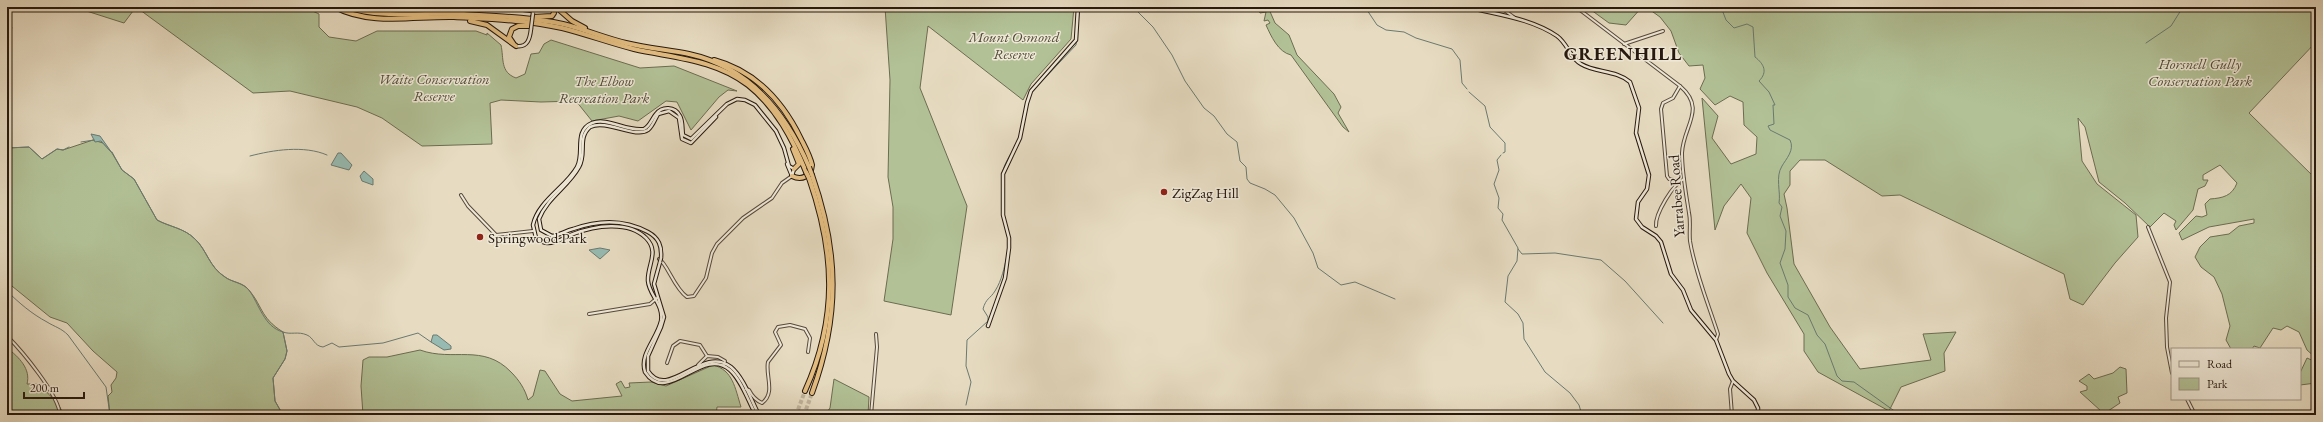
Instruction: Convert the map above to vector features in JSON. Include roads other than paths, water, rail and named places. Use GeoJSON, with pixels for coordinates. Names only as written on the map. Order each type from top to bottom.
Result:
{"type":"FeatureCollection","features":[{"type":"Feature","properties":{"kind":"highway"},"geometry":{"type":"LineString","coordinates":[[334,7],[368,17],[432,17],[543,25],[576,32],[629,48],[688,58],[709,64],[738,78],[755,91],[782,124],[807,170]]}},
{"type":"Feature","properties":{"kind":"highway"},"geometry":{"type":"LineString","coordinates":[[346,7],[378,13],[432,13],[549,18],[554,13],[553,7]]}},
{"type":"Feature","properties":{"kind":"highway"},"geometry":{"type":"LineString","coordinates":[[533,12],[540,7]]}},
{"type":"Feature","properties":{"kind":"highway"},"geometry":{"type":"LineString","coordinates":[[556,7],[577,24],[625,43]]}},
{"type":"Feature","properties":{"kind":"highway"},"geometry":{"type":"LineString","coordinates":[[432,17],[483,24],[516,46]]}},
{"type":"Feature","properties":{"kind":"highway"},"geometry":{"type":"LineString","coordinates":[[503,17],[553,22],[625,43],[703,56],[732,66],[757,81],[774,96],[794,127],[811,162],[811,169],[807,176],[799,178],[792,176]]}},
{"type":"Feature","properties":{"kind":"highway"},"geometry":{"type":"LineString","coordinates":[[516,46],[511,41],[509,35],[512,29],[518,26],[535,26],[576,32]]}},
{"type":"Feature","properties":{"kind":"highway"},"geometry":{"type":"LineString","coordinates":[[689,54],[729,69],[764,95],[790,129],[810,177],[828,232],[834,286],[829,340],[812,393]]}},
{"type":"Feature","properties":{"kind":"highway"},"geometry":{"type":"LineString","coordinates":[[755,91],[775,116],[789,139],[798,162],[798,167],[794,169]]}},
{"type":"Feature","properties":{"kind":"highway"},"geometry":{"type":"LineString","coordinates":[[805,391],[824,342],[830,288],[825,234],[810,177]]}},
{"type":"Feature","properties":{"kind":"main road"},"geometry":{"type":"LineString","coordinates":[[503,7],[533,12],[528,43],[522,46],[516,46]]}},
{"type":"Feature","properties":{"kind":"main road"},"geometry":{"type":"LineString","coordinates":[[988,326],[1005,278],[1009,248],[1009,238],[1003,215],[1003,174],[1020,138],[1029,95],[1076,40],[1078,7]]}},
{"type":"Feature","properties":{"kind":"main road"},"geometry":{"type":"LineString","coordinates":[[1467,7],[1538,25],[1557,36],[1579,63],[1587,67],[1609,72],[1630,82],[1639,108],[1636,133],[1649,175],[1647,189],[1638,202],[1636,219],[1642,227],[1656,236],[1661,242],[1672,274],[1683,290],[1691,310],[1716,340],[1733,381],[1754,400],[1758,408],[1758,415]]}},
{"type":"Feature","properties":{"kind":"main road"},"geometry":{"type":"LineString","coordinates":[[757,415],[744,390],[724,364],[712,361],[698,365],[665,381],[656,380],[648,372],[648,356],[664,317],[657,298],[648,282],[653,252],[650,243],[643,235],[623,227],[609,227],[579,232],[548,243],[538,239],[533,231],[533,224],[538,214],[576,168],[580,158],[582,133],[587,126],[597,122],[641,130],[648,126],[659,111],[668,108],[679,114],[683,135],[691,139],[726,104],[737,99],[745,100],[755,105],[774,129],[783,145],[789,166],[794,169],[792,176]]}},
{"type":"Feature","properties":{"kind":"main road"},"geometry":{"type":"LineString","coordinates":[[533,231],[544,210],[580,166],[583,137],[588,128],[601,124],[646,131],[650,128],[658,114],[665,111],[672,112],[677,116],[682,139],[691,142],[727,105],[738,100],[748,102],[776,133],[783,149],[788,170],[792,176]]}},
{"type":"Feature","properties":{"kind":"main road"},"geometry":{"type":"LineString","coordinates":[[538,223],[540,229],[547,235],[554,236],[579,227],[605,222],[622,222],[640,228],[654,237],[660,245],[660,260],[654,281],[661,315],[659,327],[644,358],[644,368],[649,378],[658,383],[666,383],[704,365],[724,364]]}},
{"type":"Feature","properties":{"kind":"main road"},"geometry":{"type":"LineString","coordinates":[[533,231],[540,229]]}},
{"type":"Feature","properties":{"kind":"street"},"geometry":{"type":"LineString","coordinates":[[1500,7],[1515,18]]}},
{"type":"Feature","properties":{"kind":"street","name":"Yarrabee Road"},"geometry":{"type":"LineString","coordinates":[[1576,7],[1680,86],[1690,97],[1694,108],[1683,147],[1684,179],[1692,249],[1718,334],[1716,340]]}},
{"type":"Feature","properties":{"kind":"street"},"geometry":{"type":"LineString","coordinates":[[1624,44],[1663,31]]}},
{"type":"Feature","properties":{"kind":"street"},"geometry":{"type":"LineString","coordinates":[[1680,86],[1673,98],[1663,104],[1661,109],[1667,176],[1669,179],[1680,181]]}},
{"type":"Feature","properties":{"kind":"street"},"geometry":{"type":"LineString","coordinates":[[660,260],[664,262],[679,291],[687,297],[692,298],[706,278],[712,253],[718,244],[743,218],[772,198],[781,185],[792,176]]}},
{"type":"Feature","properties":{"kind":"street"},"geometry":{"type":"LineString","coordinates":[[1656,226],[1657,213],[1680,181],[1684,179]]}},
{"type":"Feature","properties":{"kind":"street"},"geometry":{"type":"LineString","coordinates":[[461,195],[468,206],[496,235],[533,231]]}},
{"type":"Feature","properties":{"kind":"street"},"geometry":{"type":"LineString","coordinates":[[2148,227],[2170,282],[2166,318],[2167,347],[2171,368]]}},
{"type":"Feature","properties":{"kind":"street"},"geometry":{"type":"LineString","coordinates":[[589,314],[650,304],[657,298]]}},
{"type":"Feature","properties":{"kind":"street"},"geometry":{"type":"LineString","coordinates":[[744,390],[749,390],[754,398],[760,402],[766,400],[770,385],[768,362],[782,345],[775,332],[778,327],[790,325],[804,329],[810,338],[808,352]]}},
{"type":"Feature","properties":{"kind":"street"},"geometry":{"type":"LineString","coordinates":[[871,415],[877,347],[876,334]]}},
{"type":"Feature","properties":{"kind":"street"},"geometry":{"type":"LineString","coordinates":[[7,336],[28,359],[48,388],[58,405],[60,415]]}},
{"type":"Feature","properties":{"kind":"street"},"geometry":{"type":"LineString","coordinates":[[667,363],[673,346],[680,341],[702,347],[707,356]]}},
{"type":"Feature","properties":{"kind":"street"},"geometry":{"type":"LineString","coordinates":[[707,356],[723,359],[726,361],[724,364]]}},
{"type":"Feature","properties":{"kind":"street"},"geometry":{"type":"LineString","coordinates":[[698,365],[707,356]]}},
{"type":"Feature","properties":{"kind":"street"},"geometry":{"type":"LineString","coordinates":[[1732,415],[1730,389],[1733,381]]}},
{"type":"Feature","properties":{"kind":"street"},"geometry":{"type":"LineString","coordinates":[[2188,400],[2195,415]]}},
{"type":"Feature","properties":{"kind":"water"},"geometry":{"type":"Polygon","coordinates":[[[91,134],[100,136],[112,153],[101,141],[95,142],[91,134]]]}},
{"type":"Feature","properties":{"kind":"water"},"geometry":{"type":"Polygon","coordinates":[[[338,153],[341,153],[352,165],[349,170],[331,165],[338,153]]]}},
{"type":"Feature","properties":{"kind":"water"},"geometry":{"type":"Polygon","coordinates":[[[364,171],[373,179],[373,185],[362,181],[360,176],[364,171]]]}},
{"type":"Feature","properties":{"kind":"water"},"geometry":{"type":"Polygon","coordinates":[[[600,248],[610,250],[600,259],[589,250],[600,248]]]}},
{"type":"Feature","properties":{"kind":"water"},"geometry":{"type":"Polygon","coordinates":[[[433,335],[437,335],[451,346],[451,349],[444,350],[431,342],[433,335]]]}},
{"type":"Feature","properties":{"kind":"waterway"},"geometry":{"type":"LineString","coordinates":[[1133,7],[1153,27],[1172,55],[1185,81],[1204,108],[1214,116],[1227,134],[1237,142],[1240,161],[1246,167],[1247,179],[1250,183],[1275,195],[1294,218],[1313,253],[1318,268],[1341,285],[1355,282],[1395,299]]}},
{"type":"Feature","properties":{"kind":"waterway"},"geometry":{"type":"LineString","coordinates":[[1365,7],[1377,25],[1386,30],[1404,32],[1416,38],[1452,49],[1460,60],[1462,83],[1467,89]]}},
{"type":"Feature","properties":{"kind":"waterway"},"geometry":{"type":"LineString","coordinates":[[1721,7],[1726,20],[1734,28],[1747,24],[1753,27],[1755,57],[1761,62],[1764,68],[1762,78],[1759,81],[1769,92],[1775,105],[1773,105],[1774,124],[1768,126],[1770,130],[1790,140],[1791,144],[1791,151],[1782,166],[1779,175],[1779,203],[1782,207],[1780,216],[1786,231],[1785,249],[1780,263],[1788,285],[1788,297],[1795,308],[1808,315],[1817,335],[1825,344],[1837,376],[1842,381],[1854,382],[1900,415]]}},
{"type":"Feature","properties":{"kind":"waterway"},"geometry":{"type":"LineString","coordinates":[[2146,43],[2171,26],[2183,7]]}},
{"type":"Feature","properties":{"kind":"waterway"},"geometry":{"type":"LineString","coordinates":[[1042,81],[1076,45],[1078,26]]}},
{"type":"Feature","properties":{"kind":"waterway"},"geometry":{"type":"LineString","coordinates":[[7,36],[12,28]]}},
{"type":"Feature","properties":{"kind":"waterway"},"geometry":{"type":"LineString","coordinates":[[1469,92],[1485,106],[1490,127],[1505,143],[1505,152],[1503,153]]}},
{"type":"Feature","properties":{"kind":"waterway"},"geometry":{"type":"LineString","coordinates":[[81,142],[94,140]]}},
{"type":"Feature","properties":{"kind":"waterway"},"geometry":{"type":"LineString","coordinates":[[7,148],[29,147],[42,159],[57,149],[63,150],[69,147]]}},
{"type":"Feature","properties":{"kind":"waterway"},"geometry":{"type":"LineString","coordinates":[[1002,194],[1003,169],[1015,147]]}},
{"type":"Feature","properties":{"kind":"waterway"},"geometry":{"type":"LineString","coordinates":[[250,156],[278,150],[299,149],[327,155]]}},
{"type":"Feature","properties":{"kind":"waterway"},"geometry":{"type":"LineString","coordinates":[[112,152],[122,170],[134,179],[157,220],[191,235],[199,243],[215,268],[220,273],[249,290],[267,320],[276,329],[286,333],[301,333],[307,335],[316,344],[323,347],[332,343],[339,347],[383,343],[418,333],[431,342]]}},
{"type":"Feature","properties":{"kind":"waterway"},"geometry":{"type":"LineString","coordinates":[[1501,155],[1497,160],[1499,170],[1494,184],[1499,198],[1498,208],[1503,214],[1502,220],[1518,248],[1517,261],[1508,276],[1505,302],[1518,314],[1523,323],[1524,339],[1545,372],[1570,393],[1579,405],[1582,415]]}},
{"type":"Feature","properties":{"kind":"waterway"},"geometry":{"type":"LineString","coordinates":[[1518,249],[1522,254],[1555,253],[1601,260],[1625,281],[1663,323]]}},
{"type":"Feature","properties":{"kind":"waterway"},"geometry":{"type":"LineString","coordinates":[[966,405],[971,382],[966,366],[967,340],[988,321],[988,317],[983,309],[985,303],[995,291],[999,283],[1007,256]]}},
{"type":"Feature","properties":{"kind":"waterway"},"geometry":{"type":"LineString","coordinates":[[7,291],[31,312],[68,335],[106,387],[110,415]]}},
{"type":"Feature","properties":{"kind":"waterway"},"geometry":{"type":"LineString","coordinates":[[283,332],[287,351],[285,359],[273,378],[275,401],[283,415]]}},
{"type":"Feature","properties":{"kind":"tunnel"},"geometry":{"type":"LineString","coordinates":[[796,415],[805,391]]}},
{"type":"Feature","properties":{"kind":"tunnel"},"geometry":{"type":"LineString","coordinates":[[804,415],[812,393]]}},
{"type":"Feature","properties":{"kind":"place","name":"ZigZag Hill"},"geometry":{"type":"Point","coordinates":[1164,192]}},
{"type":"Feature","properties":{"kind":"place","name":"Springwood Park"},"geometry":{"type":"Point","coordinates":[480,237]}},
{"type":"Feature","properties":{"kind":"district","name":"GREENHILL"},"geometry":{"type":"Point","coordinates":[1623,53]}},
{"type":"Feature","properties":{"kind":"park label","name":"Mount Osmond Reserve"},"geometry":{"type":"Point","coordinates":[1014,44]}},
{"type":"Feature","properties":{"kind":"park label","name":"Horsnell Gully Conservation Park"},"geometry":{"type":"Point","coordinates":[2200,72]}},
{"type":"Feature","properties":{"kind":"park label","name":"Waite Conservation Reserve"},"geometry":{"type":"Point","coordinates":[434,86]}},
{"type":"Feature","properties":{"kind":"park label","name":"The Elbow Recreation Park"},"geometry":{"type":"Point","coordinates":[604,88]}}]}
